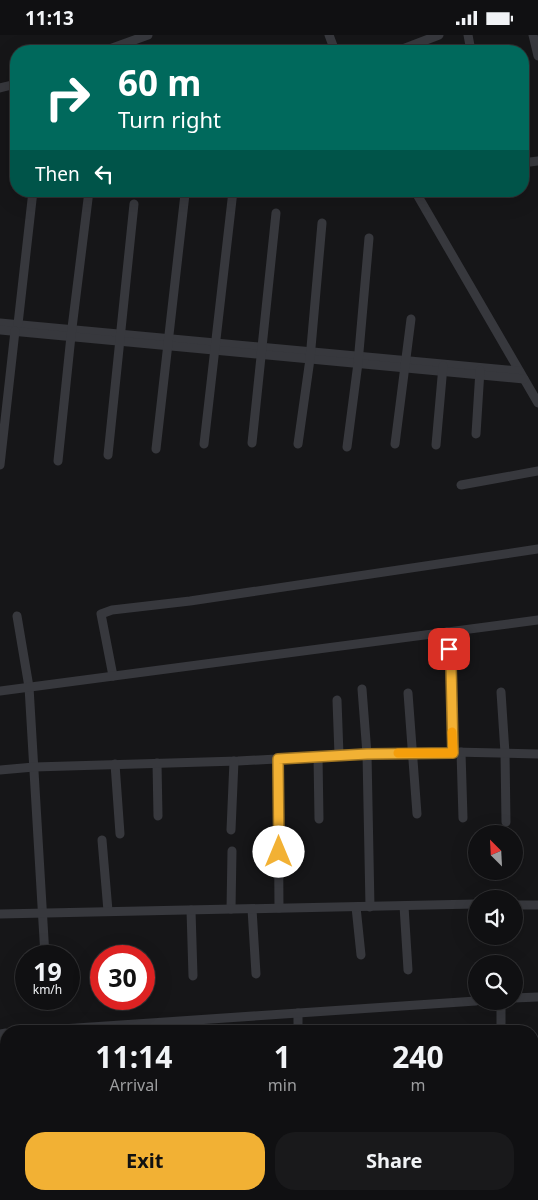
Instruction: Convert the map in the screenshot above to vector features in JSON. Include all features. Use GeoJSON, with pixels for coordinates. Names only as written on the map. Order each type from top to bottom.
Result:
{"type":"FeatureCollection","features":[{"type":"Feature","properties":{"kind":"street"},"geometry":{"type":"LineString","coordinates":[[120,45],[148,35]]}},
{"type":"Feature","properties":{"kind":"street"},"geometry":{"type":"LineString","coordinates":[[413,45],[439,35]]}},
{"type":"Feature","properties":{"kind":"street"},"geometry":{"type":"LineString","coordinates":[[533,35],[538,56]]}},
{"type":"Feature","properties":{"kind":"street"},"geometry":{"type":"LineString","coordinates":[[0,465],[32,197]]}},
{"type":"Feature","properties":{"kind":"street"},"geometry":{"type":"LineString","coordinates":[[58,461],[71,333],[88,197]]}},
{"type":"Feature","properties":{"kind":"street"},"geometry":{"type":"LineString","coordinates":[[156,449],[185,197]]}},
{"type":"Feature","properties":{"kind":"street"},"geometry":{"type":"LineString","coordinates":[[204,445],[232,197]]}},
{"type":"Feature","properties":{"kind":"street"},"geometry":{"type":"LineString","coordinates":[[419,197],[538,403]]}},
{"type":"Feature","properties":{"kind":"street"},"geometry":{"type":"LineString","coordinates":[[108,455],[134,204]]}},
{"type":"Feature","properties":{"kind":"street"},"geometry":{"type":"LineString","coordinates":[[252,443],[276,213]]}},
{"type":"Feature","properties":{"kind":"street"},"geometry":{"type":"LineString","coordinates":[[298,444],[310,355],[322,223]]}},
{"type":"Feature","properties":{"kind":"street"},"geometry":{"type":"LineString","coordinates":[[347,447],[358,360],[369,238]]}},
{"type":"Feature","properties":{"kind":"street"},"geometry":{"type":"LineString","coordinates":[[395,444],[411,319]]}},
{"type":"Feature","properties":{"kind":"street"},"geometry":{"type":"LineString","coordinates":[[0,323],[16,327],[71,333],[522,375]]}},
{"type":"Feature","properties":{"kind":"street"},"geometry":{"type":"LineString","coordinates":[[0,330],[16,327]]}},
{"type":"Feature","properties":{"kind":"street"},"geometry":{"type":"LineString","coordinates":[[436,445],[443,367]]}},
{"type":"Feature","properties":{"kind":"street"},"geometry":{"type":"LineString","coordinates":[[476,434],[480,371]]}},
{"type":"Feature","properties":{"kind":"street"},"geometry":{"type":"LineString","coordinates":[[461,485],[538,471]]}},
{"type":"Feature","properties":{"kind":"street"},"geometry":{"type":"LineString","coordinates":[[113,676],[101,614],[112,610],[190,601],[538,549]]}},
{"type":"Feature","properties":{"kind":"street"},"geometry":{"type":"LineString","coordinates":[[17,615],[29,687],[44,945]]}},
{"type":"Feature","properties":{"kind":"street"},"geometry":{"type":"LineString","coordinates":[[0,691],[538,620]]}},
{"type":"Feature","properties":{"kind":"street"},"geometry":{"type":"LineString","coordinates":[[447,632],[463,818]]}},
{"type":"Feature","properties":{"kind":"street"},"geometry":{"type":"LineString","coordinates":[[362,689],[367,754],[370,907]]}},
{"type":"Feature","properties":{"kind":"street"},"geometry":{"type":"LineString","coordinates":[[501,692],[505,753],[506,822]]}},
{"type":"Feature","properties":{"kind":"street"},"geometry":{"type":"LineString","coordinates":[[408,693],[417,814]]}},
{"type":"Feature","properties":{"kind":"street"},"geometry":{"type":"LineString","coordinates":[[338,700],[339,755]]}},
{"type":"Feature","properties":{"kind":"street"},"geometry":{"type":"LineString","coordinates":[[0,769],[234,761],[367,754],[538,754]]}},
{"type":"Feature","properties":{"kind":"street"},"geometry":{"type":"LineString","coordinates":[[318,756],[319,819]]}},
{"type":"Feature","properties":{"kind":"street"},"geometry":{"type":"LineString","coordinates":[[278,759],[279,908]]}},
{"type":"Feature","properties":{"kind":"street"},"geometry":{"type":"LineString","coordinates":[[232,830],[234,761]]}},
{"type":"Feature","properties":{"kind":"street"},"geometry":{"type":"LineString","coordinates":[[157,763],[158,816]]}},
{"type":"Feature","properties":{"kind":"street"},"geometry":{"type":"LineString","coordinates":[[115,764],[120,834]]}},
{"type":"Feature","properties":{"kind":"street"},"geometry":{"type":"LineString","coordinates":[[102,840],[108,911]]}},
{"type":"Feature","properties":{"kind":"street"},"geometry":{"type":"LineString","coordinates":[[231,909],[232,851]]}},
{"type":"Feature","properties":{"kind":"street"},"geometry":{"type":"LineString","coordinates":[[0,913],[468,904]]}},
{"type":"Feature","properties":{"kind":"street"},"geometry":{"type":"LineString","coordinates":[[523,905],[538,905]]}},
{"type":"Feature","properties":{"kind":"street"},"geometry":{"type":"LineString","coordinates":[[404,906],[408,971]]}},
{"type":"Feature","properties":{"kind":"street"},"geometry":{"type":"LineString","coordinates":[[356,907],[361,955]]}},
{"type":"Feature","properties":{"kind":"street"},"geometry":{"type":"LineString","coordinates":[[252,909],[256,974]]}},
{"type":"Feature","properties":{"kind":"street"},"geometry":{"type":"LineString","coordinates":[[191,910],[193,976]]}},
{"type":"Feature","properties":{"kind":"street"},"geometry":{"type":"LineString","coordinates":[[523,998],[538,997]]}},
{"type":"Feature","properties":{"kind":"street"},"geometry":{"type":"LineString","coordinates":[[121,1025],[468,1002]]}},
{"type":"Feature","properties":{"kind":"street"},"geometry":{"type":"LineString","coordinates":[[501,1010],[501,1025]]}},
{"type":"Feature","properties":{"kind":"street"},"geometry":{"type":"LineString","coordinates":[[298,1013],[298,1025]]}},
{"type":"Feature","properties":{"kind":"slow traffic"},"geometry":{"type":"LineString","coordinates":[[398,753],[453,753],[452,732]]}},
{"type":"Feature","properties":{"kind":"route"},"geometry":{"type":"LineString","coordinates":[[279,852],[278,759],[367,754],[453,753],[449,649]]}}]}
